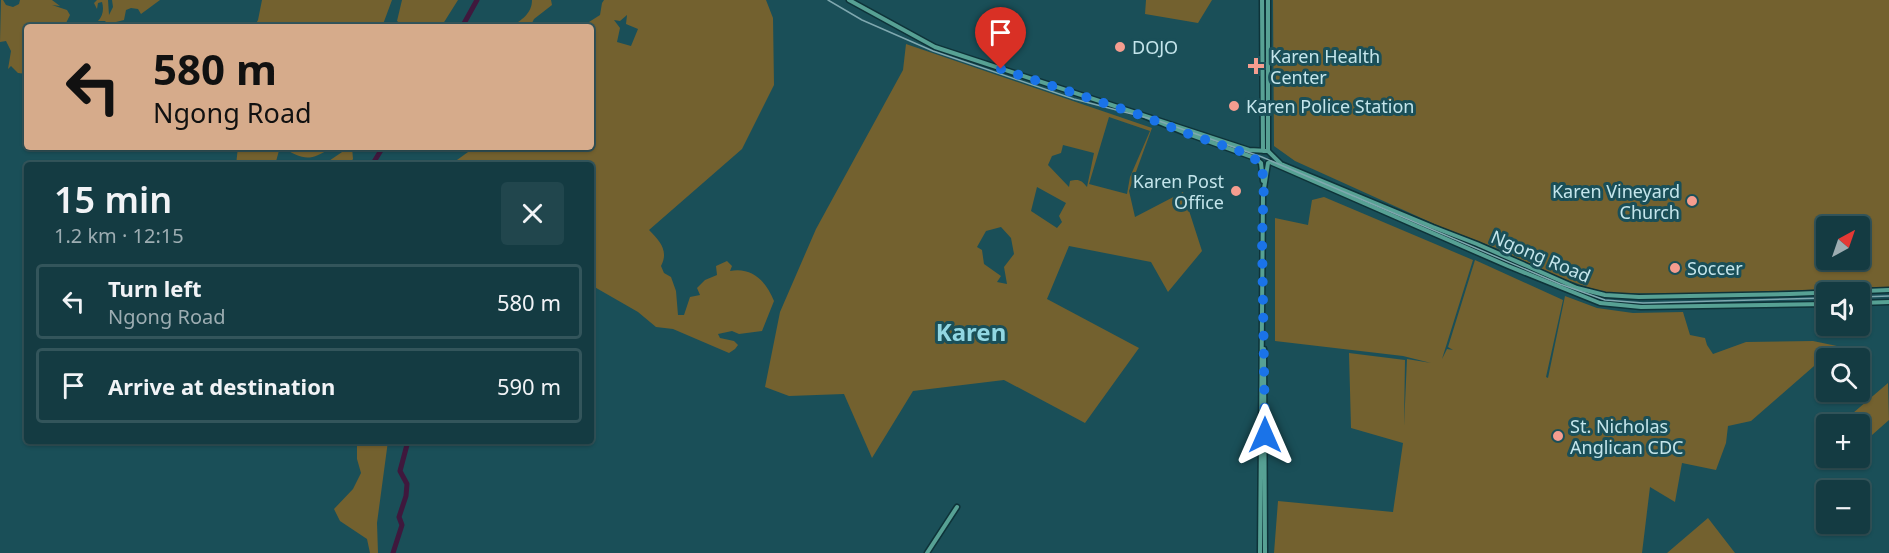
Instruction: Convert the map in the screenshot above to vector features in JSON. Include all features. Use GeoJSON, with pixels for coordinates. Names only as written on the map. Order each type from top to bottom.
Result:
{"type":"FeatureCollection","features":[{"type":"Feature","properties":{"kind":"main road"},"geometry":{"type":"LineString","coordinates":[[849,0],[935,48],[1143,116],[1148,115],[1269,163]]}},
{"type":"Feature","properties":{"kind":"main road"},"geometry":{"type":"LineString","coordinates":[[1262,0],[1264,151]]}},
{"type":"Feature","properties":{"kind":"main road"},"geometry":{"type":"LineString","coordinates":[[1264,151],[1268,0]]}},
{"type":"Feature","properties":{"kind":"main road"},"geometry":{"type":"LineString","coordinates":[[1184,130],[1264,151],[1272,157],[1264,182],[1262,238],[1260,553]]}},
{"type":"Feature","properties":{"kind":"main road"},"geometry":{"type":"LineString","coordinates":[[1264,151],[1258,155],[1264,182]]}},
{"type":"Feature","properties":{"kind":"main road","name":"Ngong Road"},"geometry":{"type":"LineString","coordinates":[[1272,157],[1296,171],[1477,244],[1577,288],[1605,296],[1889,290]]}},
{"type":"Feature","properties":{"kind":"main road","name":"Ngong Road"},"geometry":{"type":"LineString","coordinates":[[1269,163],[1600,303],[1614,306],[1816,304]]}},
{"type":"Feature","properties":{"kind":"main road"},"geometry":{"type":"LineString","coordinates":[[1674,295],[1671,301],[1677,306]]}},
{"type":"Feature","properties":{"kind":"main road"},"geometry":{"type":"LineString","coordinates":[[1650,296],[1654,297],[1657,302],[1652,306]]}},
{"type":"Feature","properties":{"kind":"main road"},"geometry":{"type":"LineString","coordinates":[[1870,303],[1889,302]]}},
{"type":"Feature","properties":{"kind":"main road"},"geometry":{"type":"LineString","coordinates":[[1263,343],[1265,354],[1265,553]]}},
{"type":"Feature","properties":{"kind":"main road"},"geometry":{"type":"LineString","coordinates":[[927,553],[957,507]]}},
{"type":"Feature","properties":{"kind":"shaded area"},"geometry":{"type":"Polygon","coordinates":[[[1,0],[13,7],[19,4],[20,0],[52,0],[60,6],[52,5],[67,10],[70,15],[66,24],[24,24],[24,74],[18,73],[11,66],[8,69],[11,51],[6,41],[0,42],[1,0]]]}},
{"type":"Feature","properties":{"kind":"shaded area"},"geometry":{"type":"Polygon","coordinates":[[[97,0],[108,0],[109,15],[113,7],[112,0],[160,0],[141,14],[138,9],[126,10],[124,20],[116,22],[117,24],[98,21],[102,15],[102,2],[98,3],[97,9],[94,3],[97,0]]]}},
{"type":"Feature","properties":{"kind":"shaded area"},"geometry":{"type":"Polygon","coordinates":[[[262,0],[392,0],[383,24],[256,24],[262,0]]]}},
{"type":"Feature","properties":{"kind":"shaded area"},"geometry":{"type":"Polygon","coordinates":[[[402,0],[458,0],[443,24],[401,24],[397,21],[402,0]]]}},
{"type":"Feature","properties":{"kind":"shaded area"},"geometry":{"type":"Polygon","coordinates":[[[532,0],[551,0],[552,5],[534,19],[532,24],[515,24],[528,13],[532,0]]]}},
{"type":"Feature","properties":{"kind":"shaded area"},"geometry":{"type":"Polygon","coordinates":[[[604,0],[766,0],[773,18],[774,85],[742,149],[649,230],[657,238],[664,251],[661,266],[664,273],[671,277],[676,291],[678,315],[684,315],[690,297],[700,295],[697,288],[705,280],[717,275],[716,266],[727,261],[732,266],[730,271],[751,273],[767,287],[774,301],[762,331],[739,334],[732,331],[718,334],[720,338],[734,341],[738,345],[729,353],[673,329],[656,327],[638,312],[594,287],[594,162],[454,162],[471,150],[594,150],[594,24],[589,24],[589,22],[600,15],[604,0]],[[627,15],[620,21],[614,20],[620,28],[617,42],[631,46],[638,29],[626,24],[627,15]]]}},
{"type":"Feature","properties":{"kind":"shaded area"},"geometry":{"type":"Polygon","coordinates":[[[1146,0],[1212,0],[1198,23],[1145,14],[1146,0]]]}},
{"type":"Feature","properties":{"kind":"shaded area"},"geometry":{"type":"Polygon","coordinates":[[[1273,0],[1889,0],[1889,287],[1870,288],[1870,282],[1816,282],[1816,290],[1694,294],[1605,293],[1561,278],[1496,248],[1441,227],[1295,161],[1274,146],[1273,0]]]}},
{"type":"Feature","properties":{"kind":"shaded area"},"geometry":{"type":"Polygon","coordinates":[[[906,44],[1152,128],[1129,191],[1135,217],[1183,192],[1202,251],[1168,292],[1151,262],[1069,246],[1047,299],[1139,348],[1085,423],[1004,380],[913,391],[872,458],[844,394],[789,396],[765,387],[780,312],[816,229],[903,70],[906,44]],[[1109,117],[1089,184],[1127,194],[1130,177],[1150,131],[1109,117]],[[1063,145],[1061,153],[1052,156],[1048,165],[1069,187],[1070,181],[1076,180],[1081,181],[1087,187],[1094,153],[1063,145]],[[1037,187],[1031,211],[1057,228],[1062,222],[1059,216],[1066,203],[1037,187]],[[1001,227],[986,231],[977,247],[982,250],[984,264],[1001,276],[997,282],[1007,284],[1004,267],[1014,254],[1011,238],[1001,227]]]}},
{"type":"Feature","properties":{"kind":"shaded area"},"geometry":{"type":"Polygon","coordinates":[[[238,150],[279,150],[276,162],[236,162],[238,150]]]}},
{"type":"Feature","properties":{"kind":"shaded area"},"geometry":{"type":"Polygon","coordinates":[[[286,150],[327,150],[306,158],[286,150]]]}},
{"type":"Feature","properties":{"kind":"shaded area"},"geometry":{"type":"Polygon","coordinates":[[[345,150],[352,150],[351,162],[327,162],[345,150]]]}},
{"type":"Feature","properties":{"kind":"shaded area"},"geometry":{"type":"Polygon","coordinates":[[[1324,197],[1473,260],[1442,359],[1447,349],[1453,350],[1448,347],[1475,260],[1563,300],[1546,377],[1548,378],[1565,296],[1597,308],[1633,313],[1683,312],[1690,335],[1705,338],[1713,354],[1746,342],[1813,341],[1837,346],[1816,348],[1816,364],[1751,421],[1728,426],[1726,443],[1716,470],[1682,463],[1675,502],[1650,487],[1642,553],[1274,553],[1278,501],[1393,512],[1403,443],[1351,428],[1349,353],[1405,360],[1404,426],[1407,359],[1431,363],[1403,356],[1275,341],[1275,218],[1308,225],[1312,200],[1324,197]]]}},
{"type":"Feature","properties":{"kind":"shaded area"},"geometry":{"type":"Polygon","coordinates":[[[1888,383],[1889,420],[1872,435],[1870,414],[1853,413],[1866,402],[1870,402],[1870,398],[1888,383]]]}},
{"type":"Feature","properties":{"kind":"shaded area"},"geometry":{"type":"Polygon","coordinates":[[[357,444],[388,444],[377,523],[378,553],[370,553],[367,539],[340,521],[334,509],[353,489],[361,473],[357,459],[357,444]]]}},
{"type":"Feature","properties":{"kind":"shaded area"},"geometry":{"type":"Polygon","coordinates":[[[1708,518],[1735,553],[1667,553],[1708,518]]]}},
{"type":"Feature","properties":{"kind":"waterway"},"geometry":{"type":"LineString","coordinates":[[464,24],[477,0]]}},
{"type":"Feature","properties":{"kind":"waterway"},"geometry":{"type":"LineString","coordinates":[[374,162],[381,150]]}},
{"type":"Feature","properties":{"kind":"waterway"},"geometry":{"type":"LineString","coordinates":[[393,553],[402,525],[399,517],[406,496],[407,484],[400,471],[407,444]]}},
{"type":"Feature","properties":{"kind":"tram line"},"geometry":{"type":"LineString","coordinates":[[828,0],[862,20],[933,51],[1074,99],[1159,121],[1262,157],[1560,284],[1605,300],[1643,303],[1816,298]]}},
{"type":"Feature","properties":{"kind":"tram line"},"geometry":{"type":"LineString","coordinates":[[1870,297],[1889,296]]}},
{"type":"Feature","properties":{"kind":"place","name":"DOJO"},"geometry":{"type":"Point","coordinates":[1120,47]}},
{"type":"Feature","properties":{"kind":"place","name":"Karen Health Center"},"geometry":{"type":"Point","coordinates":[1256,66]}},
{"type":"Feature","properties":{"kind":"place","name":"Karen Police Station"},"geometry":{"type":"Point","coordinates":[1234,106]}},
{"type":"Feature","properties":{"kind":"place","name":"Karen Post Office"},"geometry":{"type":"Point","coordinates":[1236,191]}},
{"type":"Feature","properties":{"kind":"place","name":"Karen Vineyard Church"},"geometry":{"type":"Point","coordinates":[1692,201]}},
{"type":"Feature","properties":{"kind":"place","name":"Soccer"},"geometry":{"type":"Point","coordinates":[1675,268]}},
{"type":"Feature","properties":{"kind":"place","name":"St. Nicholas Anglican CDC"},"geometry":{"type":"Point","coordinates":[1558,436]}},
{"type":"Feature","properties":{"kind":"district","name":"Karen"},"geometry":{"type":"Point","coordinates":[971,331]}},
{"type":"Feature","properties":{"kind":"route"},"geometry":{"type":"LineString","coordinates":[[1001,69],[1143,116],[1259,160],[1264,182],[1262,238],[1265,435]]}}]}
